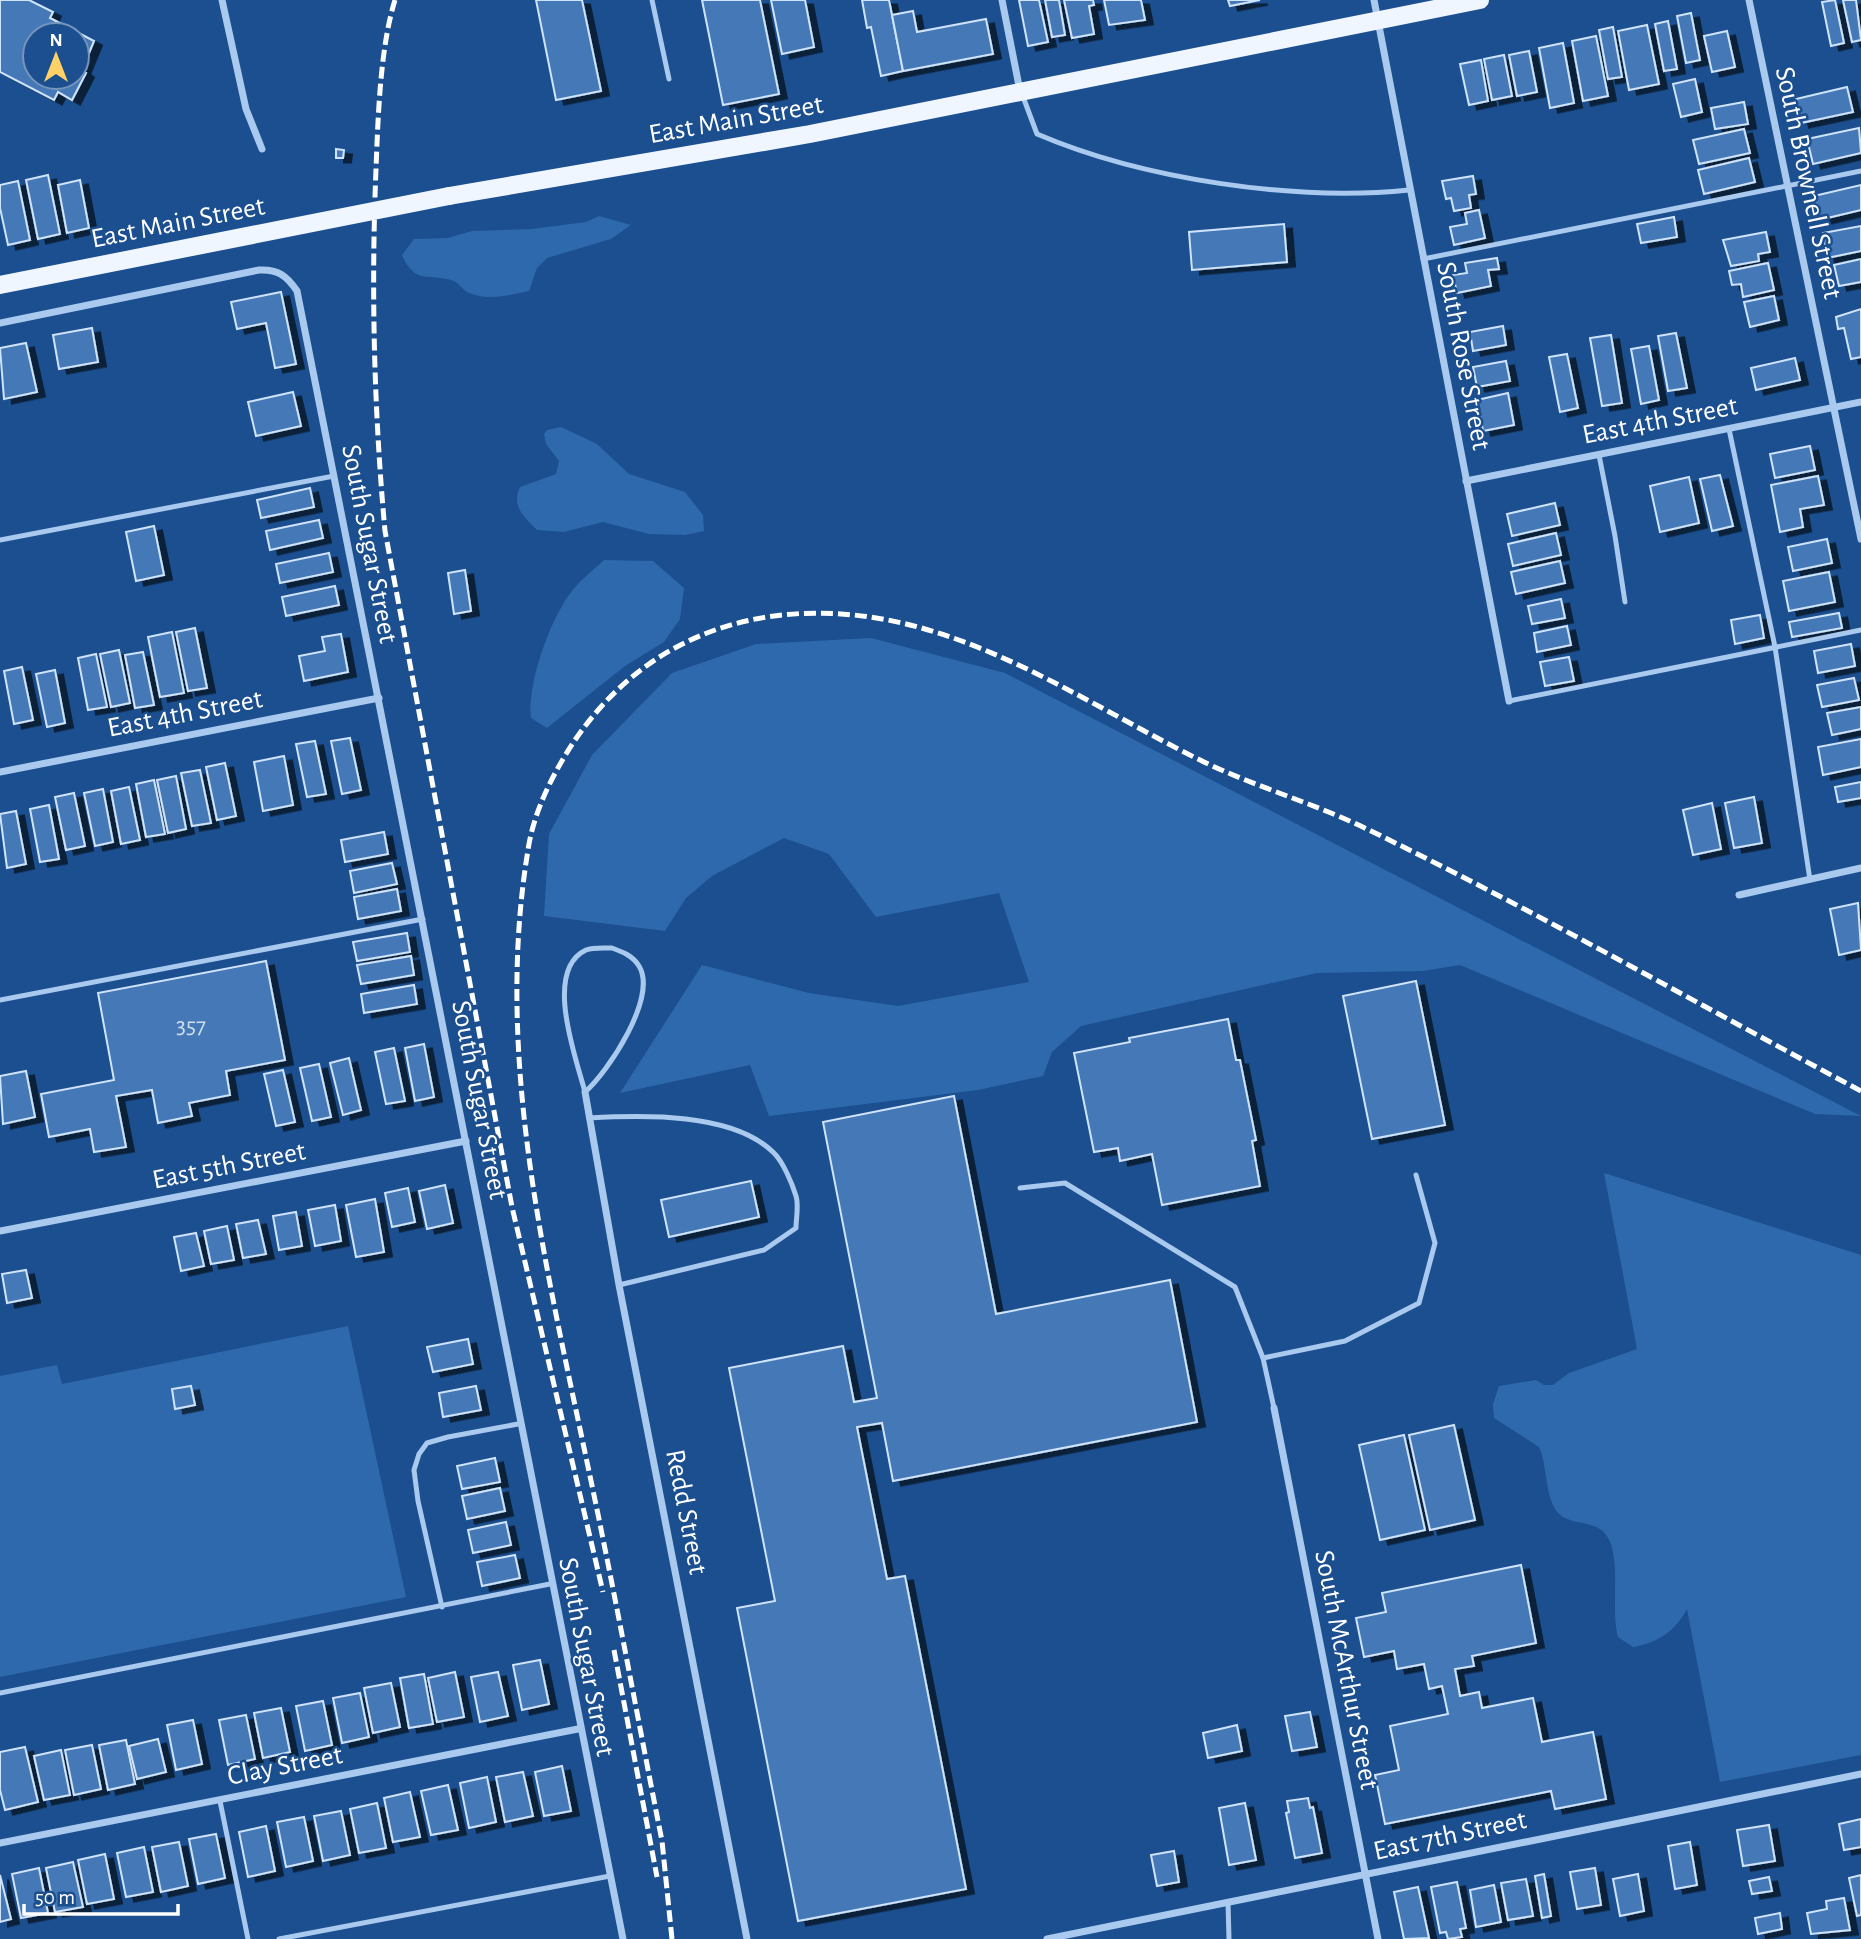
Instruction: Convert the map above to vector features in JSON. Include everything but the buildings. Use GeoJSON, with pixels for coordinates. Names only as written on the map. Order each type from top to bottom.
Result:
{"type":"FeatureCollection","features":[{"type":"Feature","properties":{"kind":"main road","name":"East Main Street"},"geometry":{"type":"LineString","coordinates":[[0,285],[449,196],[810,135],[1480,0]]}},
{"type":"Feature","properties":{"kind":"street"},"geometry":{"type":"LineString","coordinates":[[222,0],[246,109],[262,149]]}},
{"type":"Feature","properties":{"kind":"street"},"geometry":{"type":"LineString","coordinates":[[1002,0],[1020,91]]}},
{"type":"Feature","properties":{"kind":"street","name":"South Rose Street"},"geometry":{"type":"LineString","coordinates":[[1374,0],[1509,701]]}},
{"type":"Feature","properties":{"kind":"street","name":"South Brownell Street"},"geometry":{"type":"LineString","coordinates":[[1749,0],[1786,186],[1836,407],[1861,539]]}},
{"type":"Feature","properties":{"kind":"street","name":"South Sugar Street"},"geometry":{"type":"LineString","coordinates":[[0,323],[259,270],[272,270],[283,274],[297,291],[424,919],[518,1424],[622,1939]]}},
{"type":"Feature","properties":{"kind":"street","name":"East 4th Street"},"geometry":{"type":"LineString","coordinates":[[1466,481],[1861,402]]}},
{"type":"Feature","properties":{"kind":"street","name":"East 4th Street"},"geometry":{"type":"LineString","coordinates":[[0,772],[379,698]]}},
{"type":"Feature","properties":{"kind":"street"},"geometry":{"type":"LineString","coordinates":[[1739,895],[1861,868]]}},
{"type":"Feature","properties":{"kind":"street","name":"Redd Street"},"geometry":{"type":"LineString","coordinates":[[585,1092],[619,1285],[747,1939]]}},
{"type":"Feature","properties":{"kind":"street","name":"East 5th Street"},"geometry":{"type":"LineString","coordinates":[[0,1231],[466,1141]]}},
{"type":"Feature","properties":{"kind":"street","name":"South McArthur Street"},"geometry":{"type":"LineString","coordinates":[[1274,1408],[1378,1939]]}},
{"type":"Feature","properties":{"kind":"street","name":"Clay Street"},"geometry":{"type":"LineString","coordinates":[[0,1843],[578,1729]]}},
{"type":"Feature","properties":{"kind":"street","name":"East 7th Street"},"geometry":{"type":"LineString","coordinates":[[1047,1939],[1861,1774]]}},
{"type":"Feature","properties":{"kind":"lane"},"geometry":{"type":"LineString","coordinates":[[652,0],[669,79]]}},
{"type":"Feature","properties":{"kind":"lane"},"geometry":{"type":"LineString","coordinates":[[1020,91],[1037,134],[1080,153],[1142,168],[1281,192],[1409,190]]}},
{"type":"Feature","properties":{"kind":"lane"},"geometry":{"type":"LineString","coordinates":[[1423,259],[1861,172]]}},
{"type":"Feature","properties":{"kind":"lane"},"geometry":{"type":"LineString","coordinates":[[1729,429],[1775,647],[1810,880]]}},
{"type":"Feature","properties":{"kind":"lane"},"geometry":{"type":"LineString","coordinates":[[1599,455],[1625,602]]}},
{"type":"Feature","properties":{"kind":"lane"},"geometry":{"type":"LineString","coordinates":[[0,540],[334,476]]}},
{"type":"Feature","properties":{"kind":"lane"},"geometry":{"type":"LineString","coordinates":[[1509,701],[1861,630]]}},
{"type":"Feature","properties":{"kind":"lane"},"geometry":{"type":"LineString","coordinates":[[0,1000],[424,919]]}},
{"type":"Feature","properties":{"kind":"lane"},"geometry":{"type":"LineString","coordinates":[[612,948],[628,955],[640,967],[645,988],[626,1037],[594,1084],[585,1092],[567,1020],[565,975],[571,961],[587,949],[612,948]]}},
{"type":"Feature","properties":{"kind":"lane"},"geometry":{"type":"LineString","coordinates":[[589,1118],[623,1116],[716,1123],[752,1136],[775,1154],[797,1197],[796,1227],[764,1251],[619,1285]]}},
{"type":"Feature","properties":{"kind":"lane"},"geometry":{"type":"LineString","coordinates":[[1263,1358],[1345,1341],[1419,1303],[1435,1243],[1416,1175]]}},
{"type":"Feature","properties":{"kind":"lane"},"geometry":{"type":"LineString","coordinates":[[1020,1188],[1065,1183],[1235,1287],[1263,1358],[1274,1408]]}},
{"type":"Feature","properties":{"kind":"lane"},"geometry":{"type":"LineString","coordinates":[[442,1607],[418,1502],[414,1470],[419,1454],[428,1443],[518,1424]]}},
{"type":"Feature","properties":{"kind":"lane"},"geometry":{"type":"LineString","coordinates":[[0,1693],[550,1584]]}},
{"type":"Feature","properties":{"kind":"lane"},"geometry":{"type":"LineString","coordinates":[[220,1801],[247,1939]]}},
{"type":"Feature","properties":{"kind":"lane"},"geometry":{"type":"LineString","coordinates":[[279,1939],[610,1876]]}},
{"type":"Feature","properties":{"kind":"lane"},"geometry":{"type":"LineString","coordinates":[[1228,1902],[1229,1939]]}},
{"type":"Feature","properties":{"kind":"shaded area"},"geometry":{"type":"Polygon","coordinates":[[[599,216],[631,225],[611,239],[547,258],[537,268],[529,291],[514,294],[491,297],[469,293],[451,280],[417,274],[402,255],[414,239],[448,238],[472,231],[532,229],[586,222],[599,216]]]}},
{"type":"Feature","properties":{"kind":"shaded area"},"geometry":{"type":"Polygon","coordinates":[[[561,427],[597,444],[629,474],[685,492],[703,515],[704,531],[685,535],[649,534],[603,522],[564,532],[537,530],[520,511],[518,494],[520,487],[556,474],[559,461],[546,444],[544,434],[547,430],[561,427]]]}},
{"type":"Feature","properties":{"kind":"shaded area"},"geometry":{"type":"Polygon","coordinates":[[[604,560],[653,561],[684,588],[680,619],[664,642],[625,666],[547,728],[531,718],[532,688],[541,654],[554,621],[569,595],[604,560]]]}},
{"type":"Feature","properties":{"kind":"shaded area"},"geometry":{"type":"Polygon","coordinates":[[[871,638],[1005,673],[1861,1116],[1815,1114],[1460,965],[1423,971],[1317,973],[1081,1026],[1052,1052],[1043,1076],[978,1090],[769,1116],[750,1065],[620,1093],[702,965],[809,993],[898,1006],[1029,982],[999,893],[876,917],[829,854],[784,838],[712,876],[686,898],[665,931],[544,916],[549,834],[592,755],[672,673],[756,644],[871,638]]]}},
{"type":"Feature","properties":{"kind":"shaded area"},"geometry":{"type":"Polygon","coordinates":[[[1604,1173],[1861,1255],[1861,1755],[1720,1782],[1687,1609],[1672,1629],[1658,1639],[1633,1647],[1618,1637],[1614,1557],[1607,1536],[1597,1527],[1564,1518],[1559,1514],[1548,1491],[1539,1447],[1494,1418],[1493,1404],[1499,1386],[1536,1380],[1544,1385],[1553,1385],[1569,1373],[1637,1349],[1604,1173]]]}},
{"type":"Feature","properties":{"kind":"shaded area"},"geometry":{"type":"Polygon","coordinates":[[[348,1326],[406,1597],[0,1677],[0,1376],[57,1365],[62,1384],[348,1326]]]}},
{"type":"Feature","properties":{"kind":"railway"},"geometry":{"type":"LineString","coordinates":[[395,0],[386,39],[381,83],[374,214],[376,396],[385,531],[512,1207],[603,1592]]}},
{"type":"Feature","properties":{"kind":"railway"},"geometry":{"type":"LineString","coordinates":[[672,1939],[662,1841],[541,1235],[529,1158],[517,1004],[519,927],[528,850],[542,800],[566,754],[595,714],[628,681],[664,654],[704,634],[747,621],[792,614],[839,614],[888,620],[971,644],[1050,680],[1204,762],[1351,821],[1433,862],[1861,1091]]}},
{"type":"Feature","properties":{"kind":"railway"},"geometry":{"type":"LineString","coordinates":[[614,1650],[657,1877]]}}]}
